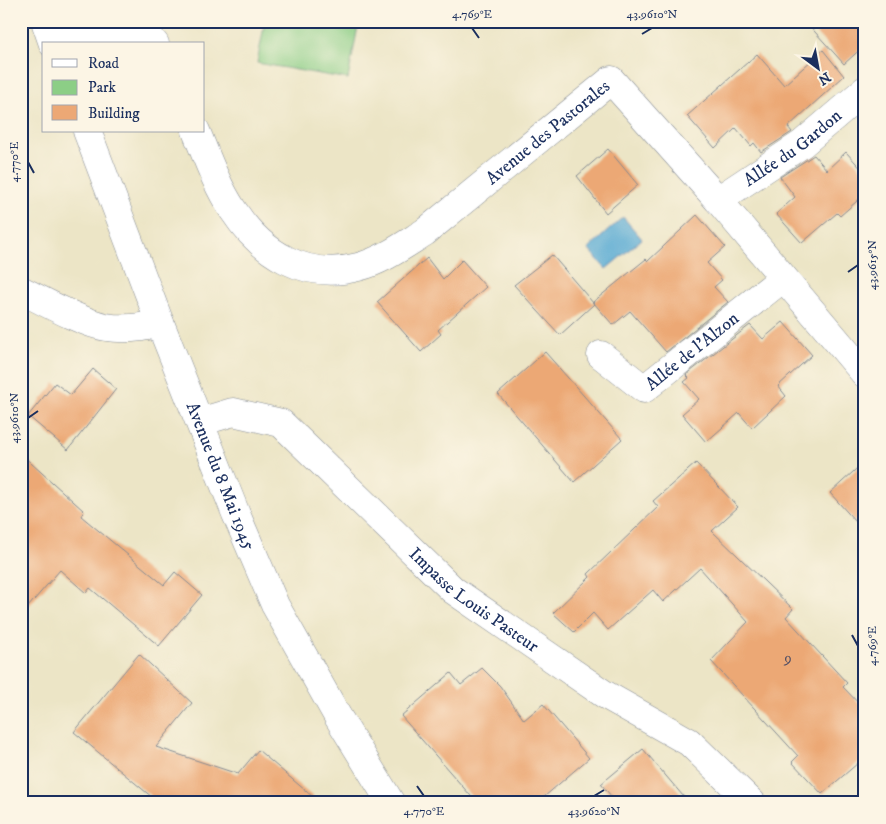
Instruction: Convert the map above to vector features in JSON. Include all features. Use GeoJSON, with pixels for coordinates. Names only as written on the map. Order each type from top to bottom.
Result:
{"type":"FeatureCollection","features":[{"type":"Feature","properties":{"kind":"street"},"geometry":{"type":"LineString","coordinates":[[45,21],[52,42]]}},
{"type":"Feature","properties":{"kind":"street"},"geometry":{"type":"LineString","coordinates":[[59,42],[85,33],[122,29],[150,38],[153,42]]}},
{"type":"Feature","properties":{"kind":"street","name":"Avenue des Pastorales"},"geometry":{"type":"LineString","coordinates":[[196,132],[215,178],[232,209],[249,233],[278,257],[299,266],[325,271],[358,267],[394,252],[425,232],[611,80],[718,200],[865,374]]}},
{"type":"Feature","properties":{"kind":"street","name":"Allée du Gardon"},"geometry":{"type":"LineString","coordinates":[[718,200],[802,144],[865,90]]}},
{"type":"Feature","properties":{"kind":"street","name":"Avenue du 8 Mai 1945"},"geometry":{"type":"LineString","coordinates":[[87,132],[160,323],[236,514],[275,605],[338,717],[391,803]]}},
{"type":"Feature","properties":{"kind":"street","name":"Allée de l'Alzon"},"geometry":{"type":"LineString","coordinates":[[601,354],[644,389],[783,278]]}},
{"type":"Feature","properties":{"kind":"street"},"geometry":{"type":"LineString","coordinates":[[21,290],[105,327],[124,329],[160,323]]}},
{"type":"Feature","properties":{"kind":"street","name":"Impasse Louis Pasteur"},"geometry":{"type":"LineString","coordinates":[[200,422],[233,412],[282,423],[453,590],[604,694],[689,742],[752,803]]}},
{"type":"Feature","properties":{"kind":"green space"},"geometry":{"type":"Polygon","coordinates":[[[265,21],[359,21],[348,79],[257,63],[265,21]]]}},
{"type":"Feature","properties":{"kind":"water"},"geometry":{"type":"Polygon","coordinates":[[[623,217],[642,239],[606,269],[588,249],[623,217]]]}},
{"type":"Feature","properties":{"kind":"building"},"geometry":{"type":"Polygon","coordinates":[[[805,21],[865,21],[865,45],[844,64],[805,21]]]}},
{"type":"Feature","properties":{"kind":"building"},"geometry":{"type":"Polygon","coordinates":[[[823,50],[844,76],[788,127],[792,132],[761,152],[754,143],[751,146],[736,128],[715,148],[687,116],[757,54],[784,85],[823,50]]]}},
{"type":"Feature","properties":{"kind":"building"},"geometry":{"type":"Polygon","coordinates":[[[608,149],[638,185],[606,213],[577,176],[608,149]]]}},
{"type":"Feature","properties":{"kind":"building"},"geometry":{"type":"Polygon","coordinates":[[[846,152],[865,173],[865,194],[840,216],[837,213],[802,243],[776,214],[795,197],[780,177],[814,155],[827,170],[846,152]]]}},
{"type":"Feature","properties":{"kind":"building"},"geometry":{"type":"Polygon","coordinates":[[[697,215],[725,247],[707,263],[722,280],[714,287],[728,302],[666,352],[630,311],[613,325],[593,302],[646,259],[648,261],[697,215]]]}},
{"type":"Feature","properties":{"kind":"building"},"geometry":{"type":"Polygon","coordinates":[[[552,255],[594,304],[560,335],[514,285],[552,255]]]}},
{"type":"Feature","properties":{"kind":"building"},"geometry":{"type":"Polygon","coordinates":[[[427,258],[443,279],[462,260],[486,287],[438,330],[441,334],[421,352],[377,302],[427,258]]]}},
{"type":"Feature","properties":{"kind":"building"},"geometry":{"type":"Polygon","coordinates":[[[783,322],[812,355],[778,386],[786,396],[752,428],[739,413],[706,442],[682,414],[699,399],[684,382],[689,378],[686,375],[750,325],[763,339],[783,322]]]}},
{"type":"Feature","properties":{"kind":"building"},"geometry":{"type":"Polygon","coordinates":[[[545,352],[622,439],[574,482],[498,394],[545,352]]]}},
{"type":"Feature","properties":{"kind":"building"},"geometry":{"type":"Polygon","coordinates":[[[93,369],[116,389],[68,450],[28,416],[55,383],[71,395],[93,369]]]}},
{"type":"Feature","properties":{"kind":"building"},"geometry":{"type":"Polygon","coordinates":[[[21,454],[84,511],[81,516],[164,585],[175,572],[202,595],[159,646],[90,588],[86,593],[60,570],[21,615],[21,454]]]}},
{"type":"Feature","properties":{"kind":"building"},"geometry":{"type":"Polygon","coordinates":[[[865,461],[865,532],[830,493],[865,461]]]}},
{"type":"Feature","properties":{"kind":"building"},"geometry":{"type":"Polygon","coordinates":[[[696,463],[738,507],[712,531],[793,609],[786,617],[847,683],[843,687],[865,710],[865,757],[822,794],[792,762],[798,756],[711,661],[748,622],[700,568],[663,602],[653,590],[608,630],[593,613],[574,632],[553,613],[590,577],[588,574],[658,507],[653,501],[696,463]]]}},
{"type":"Feature","properties":{"kind":"building"},"geometry":{"type":"Polygon","coordinates":[[[139,654],[192,703],[156,747],[238,774],[258,750],[320,803],[159,803],[74,732],[139,654]]]}},
{"type":"Feature","properties":{"kind":"building"},"geometry":{"type":"Polygon","coordinates":[[[482,668],[500,686],[524,720],[543,704],[589,758],[537,803],[477,803],[401,716],[451,673],[461,685],[482,668]]]}},
{"type":"Feature","properties":{"kind":"building"},"geometry":{"type":"Polygon","coordinates":[[[643,749],[689,803],[617,803],[601,784],[643,749]]]}}]}
